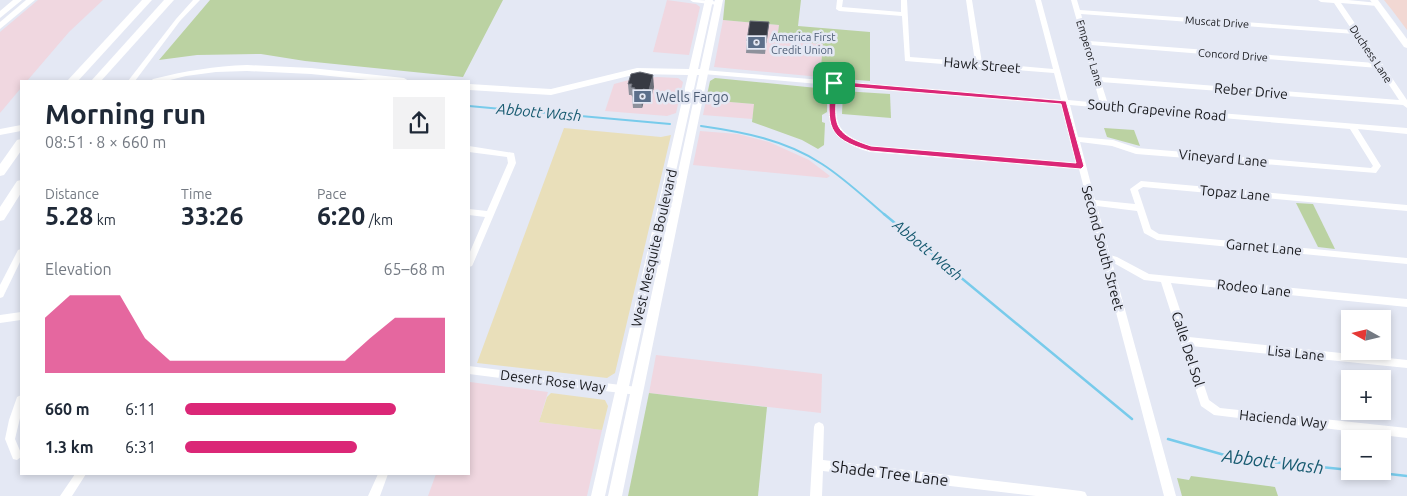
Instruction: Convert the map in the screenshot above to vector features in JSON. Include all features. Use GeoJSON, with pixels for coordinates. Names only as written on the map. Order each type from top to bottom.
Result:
{"type":"FeatureCollection","features":[{"type":"Feature","properties":{"kind":"highway"},"geometry":{"type":"LineString","coordinates":[[73,80],[147,0]]}},
{"type":"Feature","properties":{"kind":"highway"},"geometry":{"type":"LineString","coordinates":[[97,80],[169,0]]}},
{"type":"Feature","properties":{"kind":"highway"},"geometry":{"type":"LineString","coordinates":[[0,172],[20,144]]}},
{"type":"Feature","properties":{"kind":"highway"},"geometry":{"type":"LineString","coordinates":[[0,217],[20,186]]}},
{"type":"Feature","properties":{"kind":"main road"},"geometry":{"type":"LineString","coordinates":[[0,15],[18,0]]}},
{"type":"Feature","properties":{"kind":"main road"},"geometry":{"type":"LineString","coordinates":[[0,26],[31,0]]}},
{"type":"Feature","properties":{"kind":"main road","name":"West Mesquite Boulevard"},"geometry":{"type":"LineString","coordinates":[[615,496],[637,391],[670,207],[714,1]]}},
{"type":"Feature","properties":{"kind":"main road"},"geometry":{"type":"LineString","coordinates":[[1375,2],[1407,44]]}},
{"type":"Feature","properties":{"kind":"main road"},"geometry":{"type":"LineString","coordinates":[[158,80],[208,70],[253,68],[392,80]]}},
{"type":"Feature","properties":{"kind":"main road"},"geometry":{"type":"LineString","coordinates":[[470,87],[551,92],[637,71],[698,72]]}},
{"type":"Feature","properties":{"kind":"main road"},"geometry":{"type":"LineString","coordinates":[[3,131],[20,128]]}},
{"type":"Feature","properties":{"kind":"main road","name":"West Mesquite Boulevard"},"geometry":{"type":"LineString","coordinates":[[598,496],[622,389],[670,207]]}},
{"type":"Feature","properties":{"kind":"street"},"geometry":{"type":"LineString","coordinates":[[132,80],[178,20],[197,0]]}},
{"type":"Feature","properties":{"kind":"street"},"geometry":{"type":"LineString","coordinates":[[693,0],[714,1]]}},
{"type":"Feature","properties":{"kind":"street"},"geometry":{"type":"LineString","coordinates":[[840,0],[840,9],[905,14],[904,0]]}},
{"type":"Feature","properties":{"kind":"street"},"geometry":{"type":"LineString","coordinates":[[969,0],[980,65]]}},
{"type":"Feature","properties":{"kind":"street","name":"Second South Street"},"geometry":{"type":"LineString","coordinates":[[1038,0],[1090,202],[1170,496]]}},
{"type":"Feature","properties":{"kind":"street","name":"Emperor Lane"},"geometry":{"type":"LineString","coordinates":[[1074,0],[1105,106]]}},
{"type":"Feature","properties":{"kind":"street"},"geometry":{"type":"LineString","coordinates":[[1321,0],[1375,2]]}},
{"type":"Feature","properties":{"kind":"street","name":"Duchess Lane"},"geometry":{"type":"LineString","coordinates":[[1336,1],[1406,105]]}},
{"type":"Feature","properties":{"kind":"street","name":"Muscat Drive"},"geometry":{"type":"LineString","coordinates":[[1077,12],[1357,32]]}},
{"type":"Feature","properties":{"kind":"street","name":"Hawk Street"},"geometry":{"type":"LineString","coordinates":[[905,14],[907,59],[1056,72]]}},
{"type":"Feature","properties":{"kind":"street","name":"Concord Drive"},"geometry":{"type":"LineString","coordinates":[[1087,44],[1379,66]]}},
{"type":"Feature","properties":{"kind":"street","name":"South Grapevine Road"},"geometry":{"type":"LineString","coordinates":[[698,72],[1407,130]]}},
{"type":"Feature","properties":{"kind":"street","name":"Reber Drive"},"geometry":{"type":"LineString","coordinates":[[1098,79],[1406,105]]}},
{"type":"Feature","properties":{"kind":"street"},"geometry":{"type":"LineString","coordinates":[[834,83],[832,121],[838,132],[850,142],[870,148],[1081,166]]}},
{"type":"Feature","properties":{"kind":"street","name":"Vineyard Lane"},"geometry":{"type":"LineString","coordinates":[[1074,139],[1113,143],[1136,151],[1373,171],[1377,166],[1352,126]]}},
{"type":"Feature","properties":{"kind":"street"},"geometry":{"type":"LineString","coordinates":[[470,149],[511,155],[512,163],[470,262]]}},
{"type":"Feature","properties":{"kind":"street","name":"Topaz Lane"},"geometry":{"type":"LineString","coordinates":[[1140,208],[1134,189],[1141,184],[1407,208]]}},
{"type":"Feature","properties":{"kind":"street"},"geometry":{"type":"LineString","coordinates":[[1090,202],[1140,208]]}},
{"type":"Feature","properties":{"kind":"street","name":"Garnet Lane"},"geometry":{"type":"LineString","coordinates":[[1140,208],[1147,231],[1157,237],[1407,261]]}},
{"type":"Feature","properties":{"kind":"street"},"geometry":{"type":"LineString","coordinates":[[470,212],[489,214]]}},
{"type":"Feature","properties":{"kind":"street"},"geometry":{"type":"LineString","coordinates":[[0,294],[20,254]]}},
{"type":"Feature","properties":{"kind":"street","name":"Rodeo Lane"},"geometry":{"type":"LineString","coordinates":[[1106,258],[1114,259],[1147,277],[1407,303]]}},
{"type":"Feature","properties":{"kind":"street","name":"Calle Del Sol"},"geometry":{"type":"LineString","coordinates":[[1166,279],[1205,403],[1218,412]]}},
{"type":"Feature","properties":{"kind":"street"},"geometry":{"type":"LineString","coordinates":[[0,319],[20,316]]}},
{"type":"Feature","properties":{"kind":"street","name":"Lisa Lane"},"geometry":{"type":"LineString","coordinates":[[1185,341],[1407,364]]}},
{"type":"Feature","properties":{"kind":"street","name":"Desert Rose Way"},"geometry":{"type":"LineString","coordinates":[[470,370],[637,391]]}},
{"type":"Feature","properties":{"kind":"street"},"geometry":{"type":"LineString","coordinates":[[18,455],[10,439],[20,403]]}},
{"type":"Feature","properties":{"kind":"street","name":"Hacienda Way"},"geometry":{"type":"LineString","coordinates":[[1218,412],[1407,433]]}},
{"type":"Feature","properties":{"kind":"street"},"geometry":{"type":"LineString","coordinates":[[816,496],[820,427]]}},
{"type":"Feature","properties":{"kind":"street","name":"Shade Tree Lane"},"geometry":{"type":"LineString","coordinates":[[818,464],[1081,496]]}},
{"type":"Feature","properties":{"kind":"street"},"geometry":{"type":"LineString","coordinates":[[66,496],[80,475]]}},
{"type":"Feature","properties":{"kind":"street"},"geometry":{"type":"LineString","coordinates":[[374,496],[383,475]]}},
{"type":"Feature","properties":{"kind":"shaded area"},"geometry":{"type":"Polygon","coordinates":[[[38,0],[103,0],[69,32],[28,80],[20,80],[20,89],[0,113],[0,32],[38,0]]]}},
{"type":"Feature","properties":{"kind":"shaded area"},"geometry":{"type":"Polygon","coordinates":[[[667,0],[696,4],[700,7],[689,55],[653,52],[667,0]]]}},
{"type":"Feature","properties":{"kind":"shaded area"},"geometry":{"type":"Polygon","coordinates":[[[1384,0],[1407,0],[1407,30],[1392,10],[1384,0]]]}},
{"type":"Feature","properties":{"kind":"shaded area"},"geometry":{"type":"Polygon","coordinates":[[[723,20],[779,25],[777,40],[823,44],[820,77],[714,67],[723,20]]]}},
{"type":"Feature","properties":{"kind":"shaded area"},"geometry":{"type":"Polygon","coordinates":[[[657,77],[678,78],[683,82],[676,113],[667,116],[605,111],[614,84],[629,80],[657,77]]]}},
{"type":"Feature","properties":{"kind":"shaded area"},"geometry":{"type":"Polygon","coordinates":[[[706,100],[755,104],[752,119],[703,115],[706,100]]]}},
{"type":"Feature","properties":{"kind":"shaded area"},"geometry":{"type":"Polygon","coordinates":[[[700,131],[738,134],[769,142],[809,160],[830,176],[827,178],[693,165],[700,131]]]}},
{"type":"Feature","properties":{"kind":"shaded area"},"geometry":{"type":"Polygon","coordinates":[[[656,355],[822,374],[821,413],[649,393],[656,355]]]}},
{"type":"Feature","properties":{"kind":"shaded area"},"geometry":{"type":"Polygon","coordinates":[[[470,382],[548,392],[539,422],[602,430],[587,496],[428,496],[436,475],[470,475],[470,382]]]}},
{"type":"Feature","properties":{"kind":"green space"},"geometry":{"type":"Polygon","coordinates":[[[210,0],[503,0],[463,77],[305,61],[261,54],[197,55],[159,60],[210,0]]]}},
{"type":"Feature","properties":{"kind":"green space"},"geometry":{"type":"Polygon","coordinates":[[[725,0],[801,0],[798,26],[870,32],[870,81],[820,77],[823,44],[777,40],[779,25],[723,20],[725,0]]]}},
{"type":"Feature","properties":{"kind":"green space"},"geometry":{"type":"Polygon","coordinates":[[[715,78],[827,89],[827,112],[822,115],[822,122],[825,123],[824,145],[818,149],[802,140],[752,122],[754,104],[706,100],[710,81],[715,78]]]}},
{"type":"Feature","properties":{"kind":"green space"},"geometry":{"type":"Polygon","coordinates":[[[843,91],[890,94],[891,118],[842,114],[843,91]]]}},
{"type":"Feature","properties":{"kind":"green space"},"geometry":{"type":"Polygon","coordinates":[[[1104,128],[1134,130],[1140,146],[1107,137],[1104,128]]]}},
{"type":"Feature","properties":{"kind":"green space"},"geometry":{"type":"Polygon","coordinates":[[[1296,203],[1313,204],[1335,249],[1318,247],[1296,203]]]}},
{"type":"Feature","properties":{"kind":"green space"},"geometry":{"type":"Polygon","coordinates":[[[649,393],[767,407],[758,496],[628,496],[649,393]]]}},
{"type":"Feature","properties":{"kind":"green space"},"geometry":{"type":"Polygon","coordinates":[[[1191,476],[1275,487],[1278,496],[1182,496],[1177,478],[1189,480],[1191,476]]]}},
{"type":"Feature","properties":{"kind":"sand"},"geometry":{"type":"Polygon","coordinates":[[[564,128],[661,137],[671,135],[615,373],[607,378],[477,363],[564,128]]]}},
{"type":"Feature","properties":{"kind":"sand"},"geometry":{"type":"Polygon","coordinates":[[[551,393],[605,400],[608,406],[602,430],[539,422],[547,397],[551,393]]]}},
{"type":"Feature","properties":{"kind":"building"},"geometry":{"type":"Polygon","coordinates":[[[750,21],[769,22],[766,43],[747,41],[750,21]]]}},
{"type":"Feature","properties":{"kind":"building"},"geometry":{"type":"Polygon","coordinates":[[[640,72],[653,75],[649,90],[643,89],[641,97],[632,96],[635,88],[631,87],[632,84],[628,84],[631,74],[640,72]]]}},
{"type":"Feature","properties":{"kind":"waterway","name":"Abbott Wash"},"geometry":{"type":"LineString","coordinates":[[470,106],[670,124]]}},
{"type":"Feature","properties":{"kind":"waterway","name":"Abbott Wash"},"geometry":{"type":"LineString","coordinates":[[701,126],[764,138],[794,149],[838,175],[885,215]]}},
{"type":"Feature","properties":{"kind":"waterway","name":"Abbott Wash"},"geometry":{"type":"LineString","coordinates":[[884,214],[1132,419]]}},
{"type":"Feature","properties":{"kind":"waterway","name":"Abbott Wash"},"geometry":{"type":"LineString","coordinates":[[1168,439],[1235,458],[1341,469]]}},
{"type":"Feature","properties":{"kind":"waterway","name":"Abbott Wash"},"geometry":{"type":"LineString","coordinates":[[1391,474],[1407,476]]}},
{"type":"Feature","properties":{"kind":"place","name":"America First Credit Union"},"geometry":{"type":"Point","coordinates":[757,43]}},
{"type":"Feature","properties":{"kind":"place","name":"Wells Fargo"},"geometry":{"type":"Point","coordinates":[642,97]}},
{"type":"Feature","properties":{"kind":"route"},"geometry":{"type":"LineString","coordinates":[[834,83],[1064,102],[1081,166],[870,148],[850,142],[838,132],[832,121],[834,83]]}}]}
